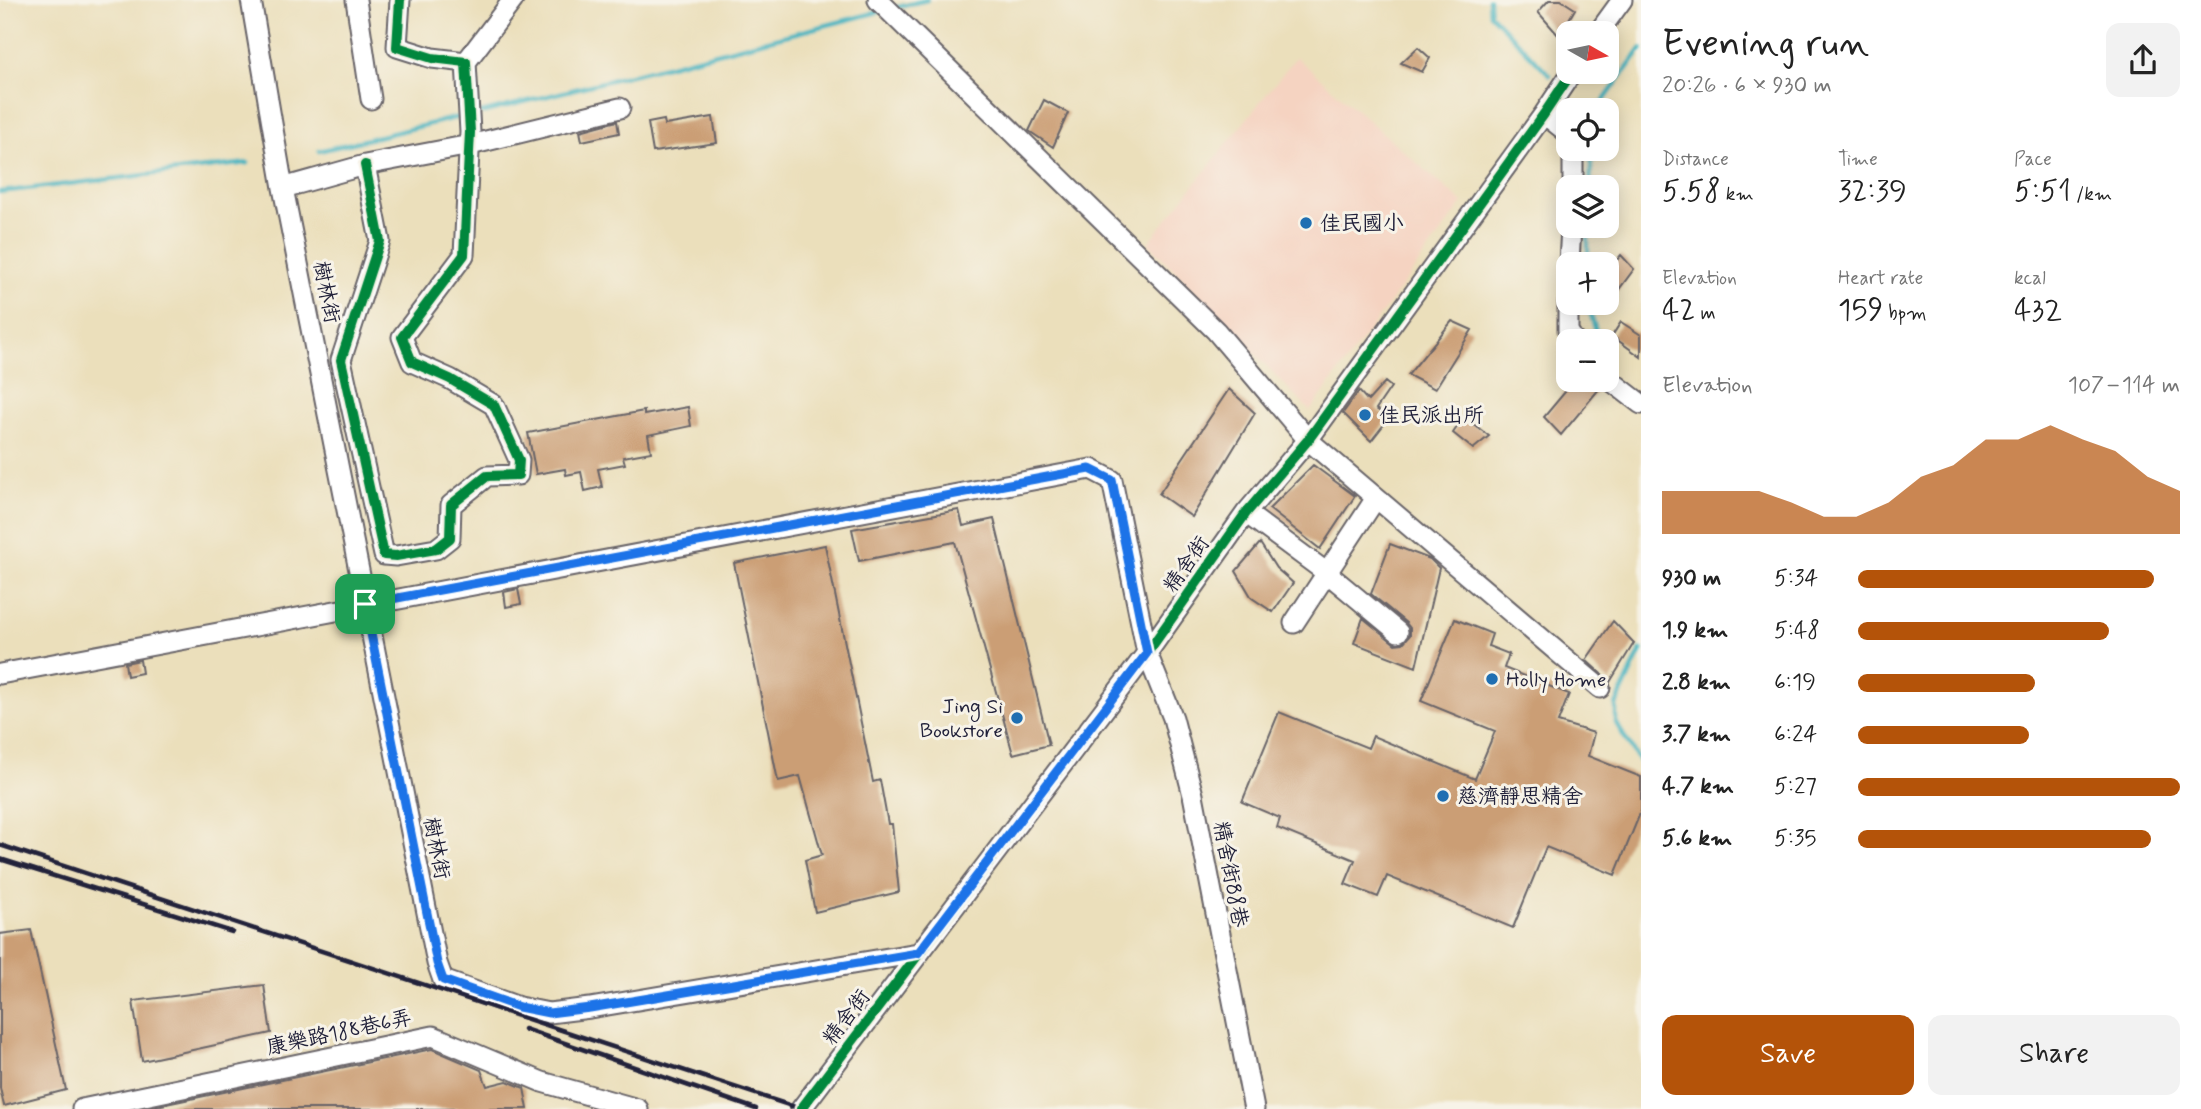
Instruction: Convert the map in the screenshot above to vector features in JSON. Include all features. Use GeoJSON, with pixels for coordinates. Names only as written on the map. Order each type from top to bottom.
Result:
{"type":"FeatureCollection","features":[{"type":"Feature","properties":{"kind":"street","name":"樹林街"},"geometry":{"type":"LineString","coordinates":[[251,0],[283,187],[437,963],[443,980],[519,1007],[549,1013],[918,953]]}},
{"type":"Feature","properties":{"kind":"street"},"geometry":{"type":"LineString","coordinates":[[356,0],[371,99]]}},
{"type":"Feature","properties":{"kind":"street"},"geometry":{"type":"LineString","coordinates":[[400,0],[397,47],[432,58],[467,62]]}},
{"type":"Feature","properties":{"kind":"street"},"geometry":{"type":"LineString","coordinates":[[365,165],[380,240],[341,360],[384,555],[396,556],[436,549],[450,538],[451,505],[487,475],[518,475],[519,460],[494,405],[450,379],[412,362],[402,337],[464,255],[470,145],[467,62],[513,0]]}},
{"type":"Feature","properties":{"kind":"street"},"geometry":{"type":"LineString","coordinates":[[878,0],[1216,331],[1308,440],[1600,688]]}},
{"type":"Feature","properties":{"kind":"street"},"geometry":{"type":"LineString","coordinates":[[1607,21],[1622,0]]}},
{"type":"Feature","properties":{"kind":"street","name":"精舍街"},"geometry":{"type":"LineString","coordinates":[[801,1109],[1147,653],[1246,513],[1308,440],[1564,84]]}},
{"type":"Feature","properties":{"kind":"street"},"geometry":{"type":"LineString","coordinates":[[283,187],[365,165],[470,145],[620,108]]}},
{"type":"Feature","properties":{"kind":"street"},"geometry":{"type":"LineString","coordinates":[[1544,114],[1556,124]]}},
{"type":"Feature","properties":{"kind":"street"},"geometry":{"type":"LineString","coordinates":[[1619,387],[1641,404]]}},
{"type":"Feature","properties":{"kind":"street","name":"精舍街88巷"},"geometry":{"type":"LineString","coordinates":[[365,604],[1090,469],[1112,480],[1147,653],[1173,718],[1193,795],[1254,1109]]}},
{"type":"Feature","properties":{"kind":"street"},"geometry":{"type":"LineString","coordinates":[[1294,623],[1376,498]]}},
{"type":"Feature","properties":{"kind":"street"},"geometry":{"type":"LineString","coordinates":[[1246,513],[1327,573],[1398,632]]}},
{"type":"Feature","properties":{"kind":"street"},"geometry":{"type":"LineString","coordinates":[[0,674],[365,604]]}},
{"type":"Feature","properties":{"kind":"street","name":"康樂路188巷6弄"},"geometry":{"type":"LineString","coordinates":[[82,1109],[433,1036],[542,1082],[638,1109]]}},
{"type":"Feature","properties":{"kind":"shaded area","name":"佳民國小"},"geometry":{"type":"Polygon","coordinates":[[[1296,57],[1463,203],[1310,411],[1148,243],[1296,57]]]}},
{"type":"Feature","properties":{"kind":"building"},"geometry":{"type":"Polygon","coordinates":[[[1549,0],[1561,0],[1575,9],[1568,21],[1556,21],[1556,33],[1538,12],[1549,0]]]}},
{"type":"Feature","properties":{"kind":"building"},"geometry":{"type":"Polygon","coordinates":[[[1418,47],[1430,58],[1422,72],[1401,63],[1418,47]]]}},
{"type":"Feature","properties":{"kind":"building"},"geometry":{"type":"Polygon","coordinates":[[[1044,100],[1068,113],[1053,147],[1029,131],[1044,100]]]}},
{"type":"Feature","properties":{"kind":"building"},"geometry":{"type":"Polygon","coordinates":[[[713,117],[717,143],[653,152],[648,123],[664,120],[665,125],[713,117]]]}},
{"type":"Feature","properties":{"kind":"building"},"geometry":{"type":"Polygon","coordinates":[[[617,121],[619,133],[582,141],[580,131],[617,121]]]}},
{"type":"Feature","properties":{"kind":"building"},"geometry":{"type":"Polygon","coordinates":[[[1621,255],[1634,269],[1619,289],[1621,255]]]}},
{"type":"Feature","properties":{"kind":"building"},"geometry":{"type":"Polygon","coordinates":[[[1452,321],[1472,330],[1435,389],[1408,375],[1452,321]]]}},
{"type":"Feature","properties":{"kind":"building"},"geometry":{"type":"Polygon","coordinates":[[[1621,322],[1641,335],[1641,357],[1619,341],[1619,329],[1616,329],[1621,322]]]}},
{"type":"Feature","properties":{"kind":"building","name":"佳民派出所"},"geometry":{"type":"Polygon","coordinates":[[[1385,382],[1391,387],[1376,409],[1389,418],[1371,441],[1343,413],[1359,391],[1368,401],[1385,382]]]}},
{"type":"Feature","properties":{"kind":"building"},"geometry":{"type":"Polygon","coordinates":[[[1229,389],[1255,413],[1192,517],[1159,494],[1229,389]]]}},
{"type":"Feature","properties":{"kind":"building"},"geometry":{"type":"Polygon","coordinates":[[[1565,392],[1597,392],[1561,435],[1544,417],[1565,392]]]}},
{"type":"Feature","properties":{"kind":"building"},"geometry":{"type":"Polygon","coordinates":[[[688,407],[691,426],[648,435],[651,452],[623,457],[625,464],[598,469],[602,487],[585,491],[581,472],[566,475],[565,469],[536,474],[528,433],[644,411],[644,415],[688,407]]]}},
{"type":"Feature","properties":{"kind":"building"},"geometry":{"type":"Polygon","coordinates":[[[1464,417],[1489,436],[1473,449],[1453,433],[1464,417]]]}},
{"type":"Feature","properties":{"kind":"building"},"geometry":{"type":"Polygon","coordinates":[[[1313,465],[1355,496],[1320,549],[1269,509],[1313,465]]]}},
{"type":"Feature","properties":{"kind":"building"},"geometry":{"type":"Polygon","coordinates":[[[959,510],[963,526],[994,519],[1049,745],[1013,754],[955,542],[859,561],[852,529],[959,510]]]}},
{"type":"Feature","properties":{"kind":"building"},"geometry":{"type":"Polygon","coordinates":[[[1260,543],[1276,568],[1293,583],[1273,612],[1252,598],[1236,571],[1260,543]]]}},
{"type":"Feature","properties":{"kind":"building"},"geometry":{"type":"Polygon","coordinates":[[[1390,544],[1430,559],[1439,568],[1416,667],[1354,643],[1363,618],[1395,644],[1403,643],[1410,635],[1410,628],[1406,623],[1371,594],[1390,544]]]}},
{"type":"Feature","properties":{"kind":"building"},"geometry":{"type":"Polygon","coordinates":[[[825,545],[873,782],[880,780],[888,824],[892,824],[899,892],[815,912],[805,860],[822,855],[800,776],[778,781],[734,563],[825,545]]]}},
{"type":"Feature","properties":{"kind":"building"},"geometry":{"type":"Polygon","coordinates":[[[518,589],[521,604],[506,607],[504,592],[518,589]]]}},
{"type":"Feature","properties":{"kind":"building","name":"慈濟靜思精舍"},"geometry":{"type":"Polygon","coordinates":[[[1455,619],[1492,634],[1488,646],[1509,654],[1504,668],[1569,694],[1558,722],[1594,733],[1588,756],[1641,777],[1641,811],[1615,875],[1546,847],[1513,928],[1387,876],[1378,897],[1345,884],[1355,860],[1277,828],[1280,818],[1242,802],[1279,712],[1368,748],[1373,736],[1475,779],[1495,731],[1421,701],[1455,619]]]}},
{"type":"Feature","properties":{"kind":"building"},"geometry":{"type":"Polygon","coordinates":[[[1613,621],[1634,643],[1610,682],[1586,660],[1613,621]]]}},
{"type":"Feature","properties":{"kind":"building"},"geometry":{"type":"Polygon","coordinates":[[[140,660],[142,673],[127,676],[125,663],[140,660]]]}},
{"type":"Feature","properties":{"kind":"building"},"geometry":{"type":"Polygon","coordinates":[[[31,930],[66,1090],[4,1106],[0,1088],[0,934],[31,930]]]}},
{"type":"Feature","properties":{"kind":"building"},"geometry":{"type":"Polygon","coordinates":[[[264,985],[271,1033],[142,1061],[133,1001],[264,985]]]}},
{"type":"Feature","properties":{"kind":"building"},"geometry":{"type":"Polygon","coordinates":[[[432,1049],[481,1070],[487,1086],[507,1081],[524,1088],[528,1109],[142,1109],[432,1049]]]}},
{"type":"Feature","properties":{"kind":"waterway"},"geometry":{"type":"LineString","coordinates":[[894,8],[927,0]]}},
{"type":"Feature","properties":{"kind":"waterway"},"geometry":{"type":"LineString","coordinates":[[1489,0],[1490,14],[1550,75]]}},
{"type":"Feature","properties":{"kind":"waterway"},"geometry":{"type":"LineString","coordinates":[[481,113],[882,11]]}},
{"type":"Feature","properties":{"kind":"waterway"},"geometry":{"type":"LineString","coordinates":[[1606,98],[1641,49]]}},
{"type":"Feature","properties":{"kind":"waterway"},"geometry":{"type":"LineString","coordinates":[[319,151],[459,117]]}},
{"type":"Feature","properties":{"kind":"waterway"},"geometry":{"type":"LineString","coordinates":[[1591,161],[1591,175]]}},
{"type":"Feature","properties":{"kind":"waterway"},"geometry":{"type":"LineString","coordinates":[[0,192],[248,163]]}},
{"type":"Feature","properties":{"kind":"waterway"},"geometry":{"type":"LineString","coordinates":[[1588,238],[1588,252]]}},
{"type":"Feature","properties":{"kind":"waterway"},"geometry":{"type":"LineString","coordinates":[[1591,315],[1595,329]]}},
{"type":"Feature","properties":{"kind":"waterway"},"geometry":{"type":"LineString","coordinates":[[1641,650],[1616,705],[1616,723],[1641,764]]}},
{"type":"Feature","properties":{"kind":"railway"},"geometry":{"type":"LineString","coordinates":[[0,845],[801,1109]]}},
{"type":"Feature","properties":{"kind":"railway"},"geometry":{"type":"LineString","coordinates":[[0,859],[232,932]]}},
{"type":"Feature","properties":{"kind":"railway"},"geometry":{"type":"LineString","coordinates":[[524,1029],[756,1109]]}},
{"type":"Feature","properties":{"kind":"cycle path"},"geometry":{"type":"LineString","coordinates":[[365,165],[380,241],[341,360],[384,555],[396,556],[436,549],[450,538],[451,505],[487,476],[518,475],[519,460],[494,405],[450,379],[412,362],[402,337],[464,255],[470,132],[466,62],[432,58],[397,47],[400,0]]}},
{"type":"Feature","properties":{"kind":"cycle path"},"geometry":{"type":"LineString","coordinates":[[801,1109],[1147,653],[1246,513],[1308,440],[1564,84]]}},
{"type":"Feature","properties":{"kind":"place","name":"佳民國小"},"geometry":{"type":"Point","coordinates":[1306,223]}},
{"type":"Feature","properties":{"kind":"place","name":"佳民派出所"},"geometry":{"type":"Point","coordinates":[1365,415]}},
{"type":"Feature","properties":{"kind":"place","name":"Holly Home"},"geometry":{"type":"Point","coordinates":[1492,679]}},
{"type":"Feature","properties":{"kind":"place","name":"Jing Si Bookstore"},"geometry":{"type":"Point","coordinates":[1017,718]}},
{"type":"Feature","properties":{"kind":"place","name":"慈濟靜思精舍"},"geometry":{"type":"Point","coordinates":[1443,796]}},
{"type":"Feature","properties":{"kind":"route"},"geometry":{"type":"LineString","coordinates":[[1090,469],[1112,480],[1147,653],[918,953],[549,1013],[519,1007],[443,980],[437,963],[365,604],[1090,469]]}}]}
